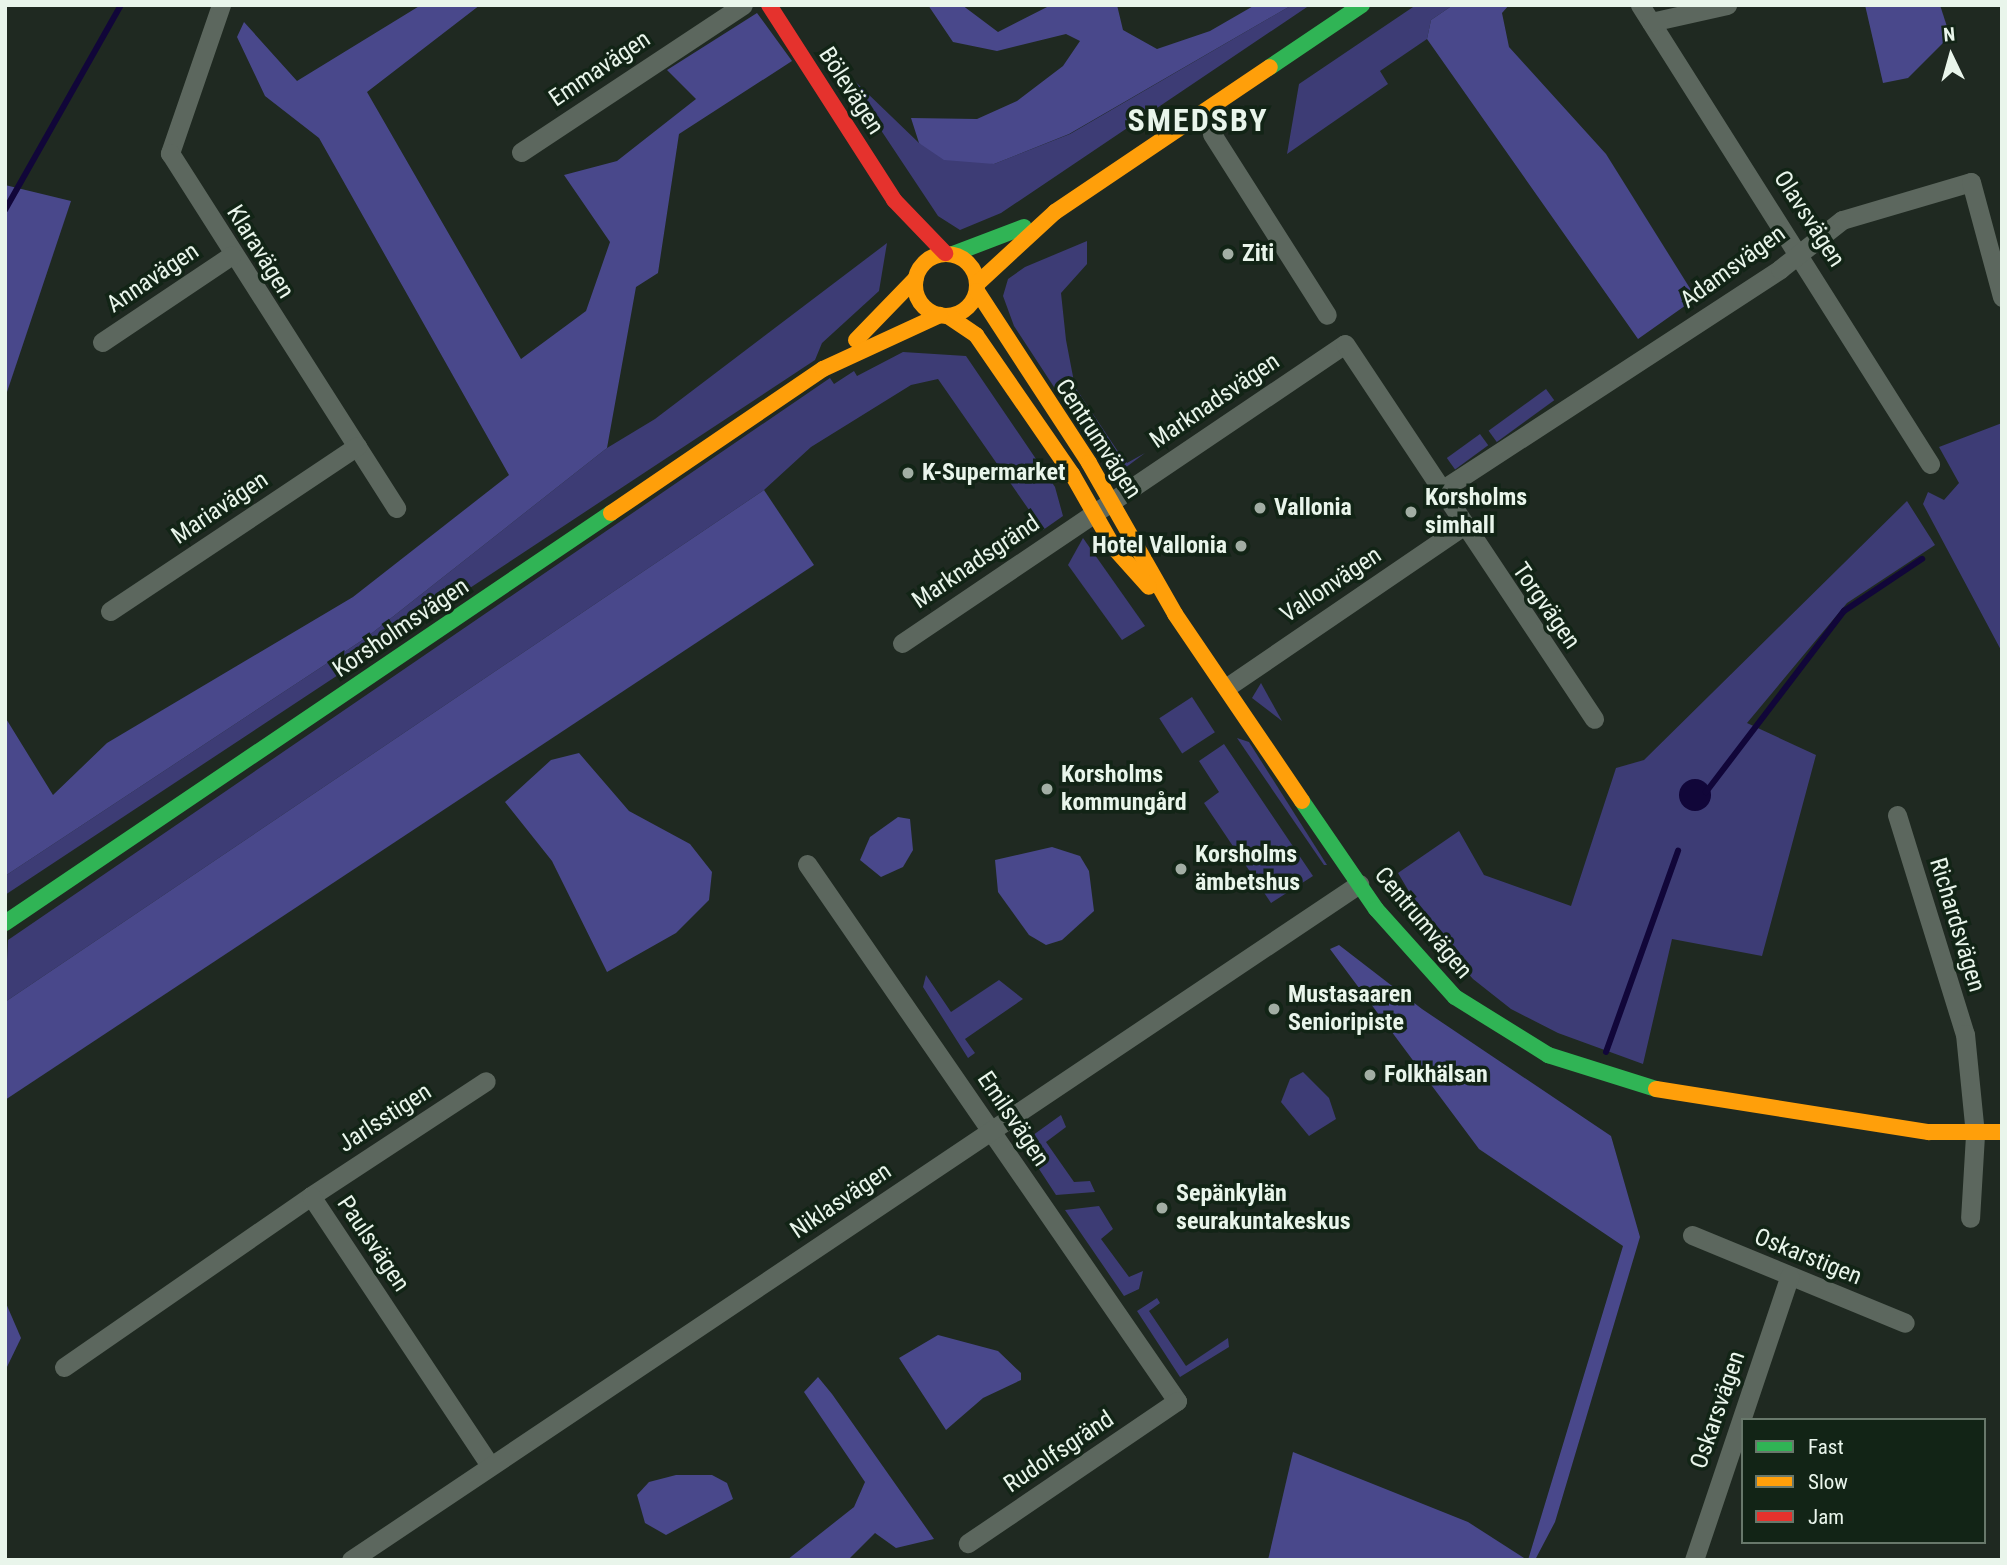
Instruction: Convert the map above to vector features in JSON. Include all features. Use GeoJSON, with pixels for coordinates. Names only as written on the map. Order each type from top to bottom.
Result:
{"type":"FeatureCollection","features":[{"type":"Feature","properties":{"kind":"main road","name":"Bölevägen"},"geometry":{"type":"LineString","coordinates":[[769,5],[894,200],[917,274]]}},
{"type":"Feature","properties":{"kind":"main road"},"geometry":{"type":"LineString","coordinates":[[1055,212],[949,253],[917,274],[920,302],[944,316],[964,311],[977,287],[1055,212],[1362,5]]}},
{"type":"Feature","properties":{"kind":"main road","name":"Bölevägen"},"geometry":{"type":"LineString","coordinates":[[894,200],[949,253]]}},
{"type":"Feature","properties":{"kind":"main road"},"geometry":{"type":"LineString","coordinates":[[949,253],[967,261],[977,287]]}},
{"type":"Feature","properties":{"kind":"main road","name":"Korsholmsvägen"},"geometry":{"type":"LineString","coordinates":[[5,923],[822,369],[890,311],[917,274]]}},
{"type":"Feature","properties":{"kind":"main road","name":"Centrumvägen"},"geometry":{"type":"LineString","coordinates":[[977,287],[1112,500],[1175,614],[1359,884],[1455,997],[1548,1055],[1635,1086],[1975,1135],[2002,1132]]}},
{"type":"Feature","properties":{"kind":"main road","name":"Centrumvägen"},"geometry":{"type":"LineString","coordinates":[[944,316],[976,335],[1086,517],[1175,614]]}},
{"type":"Feature","properties":{"kind":"main road","name":"Korsholmsvägen"},"geometry":{"type":"LineString","coordinates":[[822,369],[944,316]]}},
{"type":"Feature","properties":{"kind":"street","name":"Klaravägen"},"geometry":{"type":"LineString","coordinates":[[221,5],[170,153],[396,508]]}},
{"type":"Feature","properties":{"kind":"street","name":"Emmavägen"},"geometry":{"type":"LineString","coordinates":[[521,152],[743,5]]}},
{"type":"Feature","properties":{"kind":"street","name":"Olavsvägen"},"geometry":{"type":"LineString","coordinates":[[1640,5],[1800,249],[1930,464]]}},
{"type":"Feature","properties":{"kind":"street"},"geometry":{"type":"LineString","coordinates":[[1651,22],[1727,5]]}},
{"type":"Feature","properties":{"kind":"street"},"geometry":{"type":"LineString","coordinates":[[1212,134],[1327,315]]}},
{"type":"Feature","properties":{"kind":"street","name":"Adamsvägen"},"geometry":{"type":"LineString","coordinates":[[1440,491],[1780,269],[1800,249],[1842,220],[1971,182],[2002,297]]}},
{"type":"Feature","properties":{"kind":"street","name":"Annavägen"},"geometry":{"type":"LineString","coordinates":[[102,342],[232,254]]}},
{"type":"Feature","properties":{"kind":"street","name":"Torgvägen"},"geometry":{"type":"LineString","coordinates":[[1345,344],[1463,526],[1594,719]]}},
{"type":"Feature","properties":{"kind":"street","name":"Marknadsvägen"},"geometry":{"type":"LineString","coordinates":[[1086,517],[1345,344]]}},
{"type":"Feature","properties":{"kind":"street","name":"Mariavägen"},"geometry":{"type":"LineString","coordinates":[[110,611],[357,446]]}},
{"type":"Feature","properties":{"kind":"street","name":"Marknadsgränd"},"geometry":{"type":"LineString","coordinates":[[902,643],[1086,517]]}},
{"type":"Feature","properties":{"kind":"street","name":"Vallonvägen"},"geometry":{"type":"LineString","coordinates":[[1227,687],[1463,526]]}},
{"type":"Feature","properties":{"kind":"street","name":"Richardsvägen"},"geometry":{"type":"LineString","coordinates":[[1896,815],[1965,1034],[1975,1135]]}},
{"type":"Feature","properties":{"kind":"street","name":"Emilsvägen"},"geometry":{"type":"LineString","coordinates":[[807,864],[1177,1401]]}},
{"type":"Feature","properties":{"kind":"street","name":"Niklasvägen"},"geometry":{"type":"LineString","coordinates":[[351,1560],[1359,884]]}},
{"type":"Feature","properties":{"kind":"street","name":"Jarlsstigen"},"geometry":{"type":"LineString","coordinates":[[311,1196],[485,1081]]}},
{"type":"Feature","properties":{"kind":"street"},"geometry":{"type":"LineString","coordinates":[[1970,1218],[1975,1135]]}},
{"type":"Feature","properties":{"kind":"street","name":"Paulsvägen"},"geometry":{"type":"LineString","coordinates":[[64,1367],[311,1196],[491,1465]]}},
{"type":"Feature","properties":{"kind":"street","name":"Oskarstigen"},"geometry":{"type":"LineString","coordinates":[[1692,1235],[1905,1323]]}},
{"type":"Feature","properties":{"kind":"street","name":"Oskarsvägen"},"geometry":{"type":"LineString","coordinates":[[1742,1418],[1789,1277]]}},
{"type":"Feature","properties":{"kind":"street","name":"Rudolfsgränd"},"geometry":{"type":"LineString","coordinates":[[968,1543],[1177,1401]]}},
{"type":"Feature","properties":{"kind":"street","name":"Oskarsvägen"},"geometry":{"type":"LineString","coordinates":[[1694,1560],[1741,1420]]}},
{"type":"Feature","properties":{"kind":"shaded area"},"geometry":{"type":"Polygon","coordinates":[[[421,5],[480,5],[367,92],[521,359],[586,311],[610,242],[564,175],[617,161],[696,99],[667,70],[757,13],[792,61],[679,134],[658,273],[636,287],[607,448],[367,637],[5,876],[5,717],[53,795],[107,743],[353,597],[509,475],[319,138],[265,96],[237,37],[244,22],[297,81],[421,5]]]}},
{"type":"Feature","properties":{"kind":"shaded area"},"geometry":{"type":"Polygon","coordinates":[[[928,5],[962,5],[998,32],[1051,5],[1117,5],[1123,30],[1157,49],[1210,31],[1255,5],[1292,5],[1069,134],[994,164],[944,160],[919,143],[911,118],[977,119],[1017,101],[1063,66],[1080,41],[1066,34],[997,51],[953,42],[928,5]]]}},
{"type":"Feature","properties":{"kind":"shaded area"},"geometry":{"type":"Polygon","coordinates":[[[1292,5],[1310,5],[1001,213],[960,230],[938,216],[837,64],[919,143],[994,164],[1070,134],[1292,5]]]}},
{"type":"Feature","properties":{"kind":"shaded area"},"geometry":{"type":"Polygon","coordinates":[[[1416,5],[1453,5],[1431,20],[1427,39],[1380,71],[1388,84],[1287,154],[1299,84],[1416,5]]]}},
{"type":"Feature","properties":{"kind":"shaded area"},"geometry":{"type":"Polygon","coordinates":[[[1453,5],[1509,5],[1502,13],[1509,47],[1606,154],[1696,298],[1638,339],[1427,39],[1431,20],[1453,5]]]}},
{"type":"Feature","properties":{"kind":"shaded area"},"geometry":{"type":"Polygon","coordinates":[[[1865,5],[1940,5],[1950,36],[1908,78],[1883,83],[1865,5]]]}},
{"type":"Feature","properties":{"kind":"shaded area"},"geometry":{"type":"Polygon","coordinates":[[[5,185],[71,201],[5,398],[5,185]]]}},
{"type":"Feature","properties":{"kind":"shaded area"},"geometry":{"type":"Polygon","coordinates":[[[1087,241],[1087,264],[1061,293],[1066,340],[1075,387],[1117,450],[1127,463],[1145,453],[1121,471],[1109,471],[1014,326],[1003,296],[1008,279],[1025,267],[1087,241]]]}},
{"type":"Feature","properties":{"kind":"shaded area"},"geometry":{"type":"Polygon","coordinates":[[[887,243],[879,291],[822,343],[815,360],[5,895],[5,876],[367,637],[607,448],[655,419],[887,243]]]}},
{"type":"Feature","properties":{"kind":"shaded area"},"geometry":{"type":"Polygon","coordinates":[[[903,352],[966,356],[1055,487],[1063,516],[1043,530],[938,379],[911,385],[811,447],[764,490],[5,1002],[8,940],[830,378],[834,384],[854,371],[857,376],[903,352]]]}},
{"type":"Feature","properties":{"kind":"shaded area"},"geometry":{"type":"Polygon","coordinates":[[[1546,389],[1554,400],[1497,442],[1489,431],[1546,389]]]}},
{"type":"Feature","properties":{"kind":"shaded area"},"geometry":{"type":"Polygon","coordinates":[[[2002,423],[2002,652],[1923,504],[1928,492],[1944,500],[1959,483],[1939,447],[2002,423]]]}},
{"type":"Feature","properties":{"kind":"shaded area"},"geometry":{"type":"Polygon","coordinates":[[[1480,434],[1488,445],[1455,469],[1447,458],[1480,434]]]}},
{"type":"Feature","properties":{"kind":"shaded area"},"geometry":{"type":"Polygon","coordinates":[[[764,490],[814,565],[5,1100],[5,1002],[764,490]]]}},
{"type":"Feature","properties":{"kind":"shaded area"},"geometry":{"type":"Polygon","coordinates":[[[1907,501],[1935,545],[1847,603],[1747,723],[1816,755],[1762,956],[1672,939],[1643,1064],[1558,1033],[1511,1009],[1473,979],[1436,937],[1398,873],[1459,831],[1484,875],[1571,906],[1616,768],[1644,760],[1907,501]]]}},
{"type":"Feature","properties":{"kind":"shaded area"},"geometry":{"type":"Polygon","coordinates":[[[1083,538],[1145,626],[1122,640],[1068,565],[1083,538]]]}},
{"type":"Feature","properties":{"kind":"shaded area"},"geometry":{"type":"Polygon","coordinates":[[[1261,683],[1282,721],[1252,698],[1261,683]]]}},
{"type":"Feature","properties":{"kind":"shaded area"},"geometry":{"type":"Polygon","coordinates":[[[1192,697],[1215,732],[1182,753],[1159,718],[1192,697]]]}},
{"type":"Feature","properties":{"kind":"shaded area"},"geometry":{"type":"Polygon","coordinates":[[[1237,738],[1249,742],[1327,865],[1324,865],[1237,738]]]}},
{"type":"Feature","properties":{"kind":"shaded area"},"geometry":{"type":"Polygon","coordinates":[[[1224,744],[1313,876],[1271,903],[1204,803],[1219,792],[1199,761],[1224,744]]]}},
{"type":"Feature","properties":{"kind":"shaded area"},"geometry":{"type":"Polygon","coordinates":[[[579,753],[629,811],[690,844],[712,872],[709,900],[676,933],[607,972],[552,861],[505,802],[551,760],[579,753]]]}},
{"type":"Feature","properties":{"kind":"shaded area"},"geometry":{"type":"Polygon","coordinates":[[[1695,779],[1706,784],[1711,795],[1706,806],[1695,811],[1684,806],[1679,795],[1684,784],[1695,779]]]}},
{"type":"Feature","properties":{"kind":"shaded area"},"geometry":{"type":"Polygon","coordinates":[[[898,817],[910,819],[913,850],[903,867],[881,877],[860,860],[870,837],[898,817]]]}},
{"type":"Feature","properties":{"kind":"shaded area"},"geometry":{"type":"Polygon","coordinates":[[[1052,847],[1080,856],[1089,871],[1094,911],[1062,940],[1046,945],[1029,935],[998,892],[995,860],[1052,847]]]}},
{"type":"Feature","properties":{"kind":"shaded area"},"geometry":{"type":"Polygon","coordinates":[[[1339,945],[1422,1009],[1611,1136],[1640,1237],[1555,1522],[1535,1560],[1528,1560],[1623,1246],[1479,1149],[1330,949],[1339,945]]]}},
{"type":"Feature","properties":{"kind":"shaded area"},"geometry":{"type":"Polygon","coordinates":[[[926,975],[951,1012],[999,980],[1023,999],[965,1039],[975,1053],[968,1058],[923,987],[926,975]]]}},
{"type":"Feature","properties":{"kind":"shaded area"},"geometry":{"type":"Polygon","coordinates":[[[1303,1072],[1329,1098],[1336,1119],[1309,1136],[1281,1102],[1290,1079],[1303,1072]]]}},
{"type":"Feature","properties":{"kind":"shaded area"},"geometry":{"type":"Polygon","coordinates":[[[1061,1115],[1066,1127],[1046,1142],[1074,1182],[1090,1181],[1095,1192],[1056,1195],[1022,1143],[1061,1115]]]}},
{"type":"Feature","properties":{"kind":"shaded area"},"geometry":{"type":"Polygon","coordinates":[[[1099,1206],[1113,1229],[1101,1239],[1129,1277],[1143,1271],[1139,1289],[1124,1296],[1065,1210],[1099,1206]]]}},
{"type":"Feature","properties":{"kind":"shaded area"},"geometry":{"type":"Polygon","coordinates":[[[1157,1298],[1160,1303],[1149,1311],[1186,1366],[1228,1338],[1229,1347],[1180,1377],[1137,1311],[1157,1298]]]}},
{"type":"Feature","properties":{"kind":"shaded area"},"geometry":{"type":"Polygon","coordinates":[[[5,1301],[21,1338],[5,1371],[5,1301]]]}},
{"type":"Feature","properties":{"kind":"shaded area"},"geometry":{"type":"Polygon","coordinates":[[[938,1335],[998,1351],[1021,1373],[1021,1380],[983,1398],[946,1430],[899,1358],[938,1335]]]}},
{"type":"Feature","properties":{"kind":"shaded area"},"geometry":{"type":"Polygon","coordinates":[[[818,1377],[934,1539],[896,1548],[875,1533],[848,1560],[787,1560],[854,1507],[865,1482],[804,1392],[818,1377]]]}},
{"type":"Feature","properties":{"kind":"shaded area"},"geometry":{"type":"Polygon","coordinates":[[[1293,1452],[1468,1522],[1527,1560],[1268,1560],[1293,1452]]]}},
{"type":"Feature","properties":{"kind":"shaded area"},"geometry":{"type":"Polygon","coordinates":[[[676,1475],[712,1475],[727,1483],[733,1499],[666,1535],[645,1523],[637,1495],[649,1482],[676,1475]]]}},
{"type":"Feature","properties":{"kind":"waterway"},"geometry":{"type":"LineString","coordinates":[[5,210],[121,5]]}},
{"type":"Feature","properties":{"kind":"waterway"},"geometry":{"type":"LineString","coordinates":[[1706,792],[1844,611],[1922,559]]}},
{"type":"Feature","properties":{"kind":"waterway"},"geometry":{"type":"LineString","coordinates":[[1606,1052],[1678,851]]}},
{"type":"Feature","properties":{"kind":"traffic: fast"},"geometry":{"type":"LineString","coordinates":[[1270,67],[1362,5]]}},
{"type":"Feature","properties":{"kind":"traffic: fast"},"geometry":{"type":"LineString","coordinates":[[953,254],[1024,227]]}},
{"type":"Feature","properties":{"kind":"traffic: fast"},"geometry":{"type":"LineString","coordinates":[[5,923],[611,513]]}},
{"type":"Feature","properties":{"kind":"traffic: fast"},"geometry":{"type":"LineString","coordinates":[[1302,801],[1376,909],[1455,997],[1548,1055],[1656,1089]]}},
{"type":"Feature","properties":{"kind":"traffic: slow"},"geometry":{"type":"LineString","coordinates":[[978,283],[1055,212],[1270,67]]}},
{"type":"Feature","properties":{"kind":"traffic: slow"},"geometry":{"type":"LineString","coordinates":[[940,254],[952,254],[968,263],[975,273],[977,285],[975,297],[968,307],[952,316],[940,316],[929,311],[920,302],[915,291],[915,279],[920,268],[929,259],[940,254]]}},
{"type":"Feature","properties":{"kind":"traffic: slow"},"geometry":{"type":"LineString","coordinates":[[856,340],[916,278]]}},
{"type":"Feature","properties":{"kind":"traffic: slow"},"geometry":{"type":"LineString","coordinates":[[977,291],[1089,463],[1175,614],[1302,801]]}},
{"type":"Feature","properties":{"kind":"traffic: slow"},"geometry":{"type":"LineString","coordinates":[[611,513],[823,369],[940,315]]}},
{"type":"Feature","properties":{"kind":"traffic: slow"},"geometry":{"type":"LineString","coordinates":[[948,316],[976,335],[1072,474],[1114,548],[1149,587]]}},
{"type":"Feature","properties":{"kind":"traffic: slow"},"geometry":{"type":"LineString","coordinates":[[1656,1089],[1929,1132],[2002,1132]]}},
{"type":"Feature","properties":{"kind":"traffic: jam"},"geometry":{"type":"LineString","coordinates":[[769,5],[894,200],[945,253]]}},
{"type":"Feature","properties":{"kind":"place","name":"Ziti"},"geometry":{"type":"Point","coordinates":[1228,254]}},
{"type":"Feature","properties":{"kind":"place","name":"K-Supermarket"},"geometry":{"type":"Point","coordinates":[908,473]}},
{"type":"Feature","properties":{"kind":"place","name":"Vallonia"},"geometry":{"type":"Point","coordinates":[1260,508]}},
{"type":"Feature","properties":{"kind":"place","name":"Korsholms simhall"},"geometry":{"type":"Point","coordinates":[1411,512]}},
{"type":"Feature","properties":{"kind":"place","name":"Hotel Vallonia"},"geometry":{"type":"Point","coordinates":[1241,546]}},
{"type":"Feature","properties":{"kind":"place","name":"Korsholms kommungård"},"geometry":{"type":"Point","coordinates":[1047,789]}},
{"type":"Feature","properties":{"kind":"place","name":"Korsholms ämbetshus"},"geometry":{"type":"Point","coordinates":[1181,869]}},
{"type":"Feature","properties":{"kind":"place","name":"Mustasaaren Senioripiste"},"geometry":{"type":"Point","coordinates":[1274,1009]}},
{"type":"Feature","properties":{"kind":"place","name":"Folkhälsan"},"geometry":{"type":"Point","coordinates":[1370,1075]}},
{"type":"Feature","properties":{"kind":"place","name":"Sepänkylän seurakuntakeskus"},"geometry":{"type":"Point","coordinates":[1162,1208]}},
{"type":"Feature","properties":{"kind":"district","name":"SMEDSBY"},"geometry":{"type":"Point","coordinates":[1198,120]}}]}
